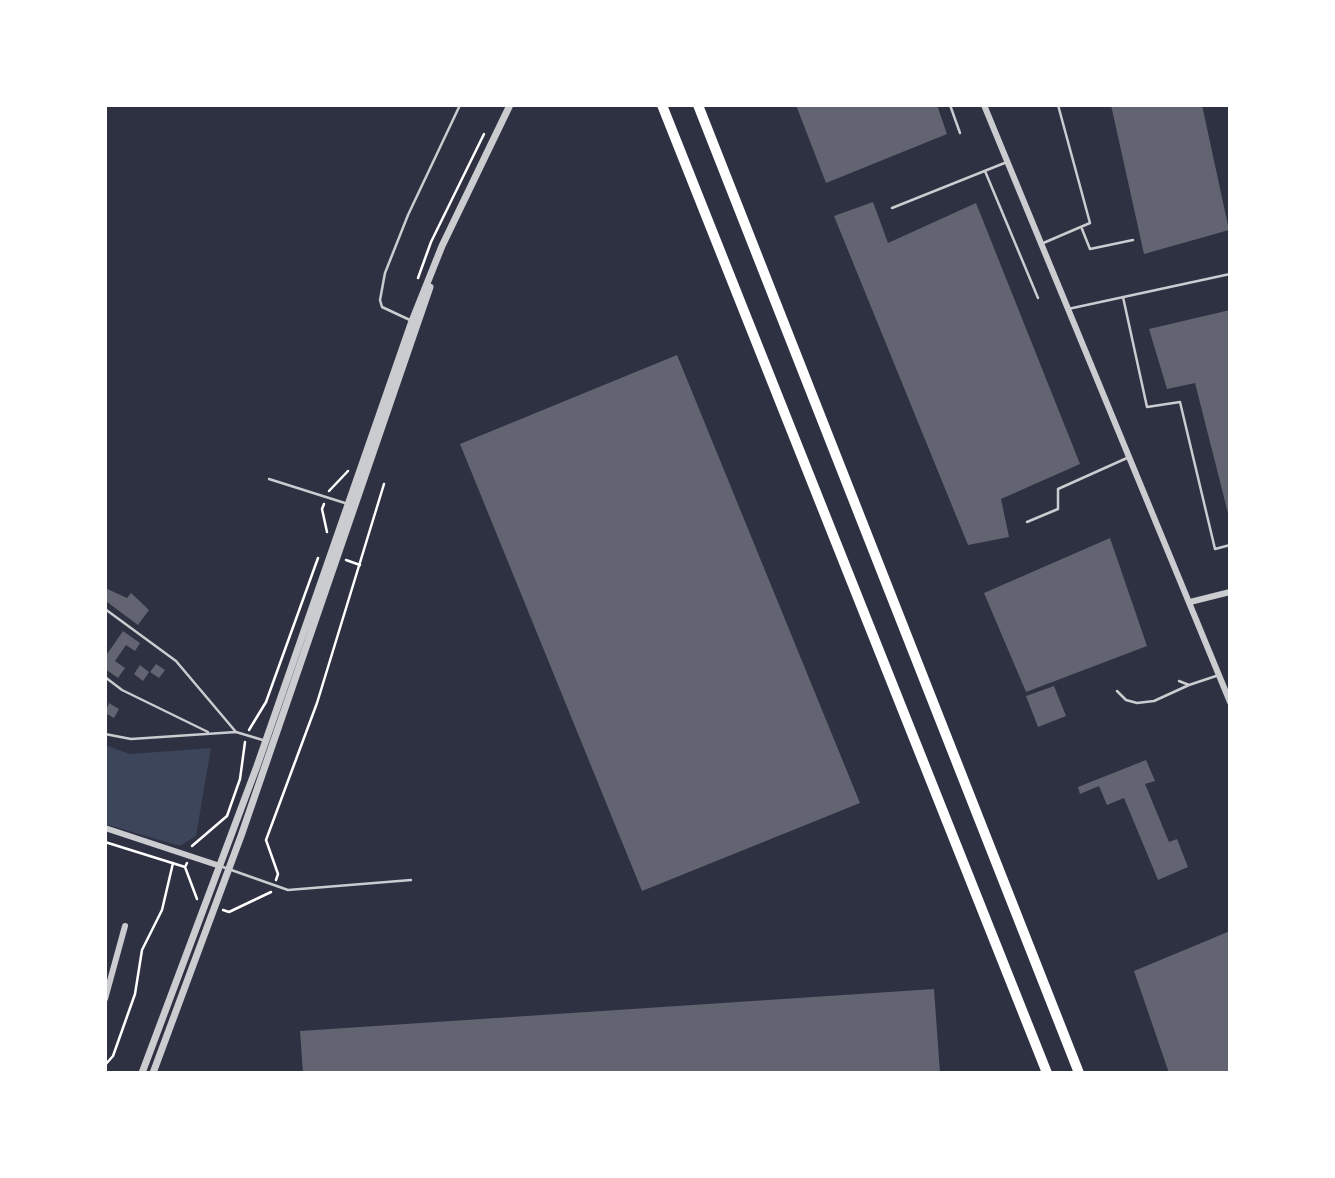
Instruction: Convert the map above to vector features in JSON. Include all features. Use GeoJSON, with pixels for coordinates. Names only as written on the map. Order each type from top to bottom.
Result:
{"type":"FeatureCollection","features":[{"type":"Feature","properties":{"kind":"highway"},"geometry":{"type":"LineString","coordinates":[[662,105],[1047,1073]]}},
{"type":"Feature","properties":{"kind":"highway"},"geometry":{"type":"LineString","coordinates":[[698,105],[1079,1073]]}},
{"type":"Feature","properties":{"kind":"street"},"geometry":{"type":"LineString","coordinates":[[142,1073],[206,904],[224,867],[351,505],[412,321],[442,246],[510,105]]}},
{"type":"Feature","properties":{"kind":"street"},"geometry":{"type":"LineString","coordinates":[[984,105],[1230,702]]}},
{"type":"Feature","properties":{"kind":"street"},"geometry":{"type":"LineString","coordinates":[[153,1073],[214,907],[224,867],[265,741],[419,322],[442,246]]}},
{"type":"Feature","properties":{"kind":"street"},"geometry":{"type":"LineString","coordinates":[[1190,602],[1230,592]]}},
{"type":"Feature","properties":{"kind":"street"},"geometry":{"type":"LineString","coordinates":[[105,828],[224,867]]}},
{"type":"Feature","properties":{"kind":"street"},"geometry":{"type":"LineString","coordinates":[[105,999],[125,926]]}},
{"type":"Feature","properties":{"kind":"lane"},"geometry":{"type":"LineString","coordinates":[[412,321],[382,307],[380,300],[385,274],[408,215],[460,105]]}},
{"type":"Feature","properties":{"kind":"lane"},"geometry":{"type":"LineString","coordinates":[[950,105],[960,133]]}},
{"type":"Feature","properties":{"kind":"lane"},"geometry":{"type":"LineString","coordinates":[[1041,244],[1082,229],[1090,221],[1058,105]]}},
{"type":"Feature","properties":{"kind":"lane"},"geometry":{"type":"LineString","coordinates":[[892,208],[1007,162]]}},
{"type":"Feature","properties":{"kind":"lane"},"geometry":{"type":"LineString","coordinates":[[985,171],[1038,298]]}},
{"type":"Feature","properties":{"kind":"lane"},"geometry":{"type":"LineString","coordinates":[[1082,229],[1090,249],[1133,240]]}},
{"type":"Feature","properties":{"kind":"lane"},"geometry":{"type":"LineString","coordinates":[[1068,309],[1230,274]]}},
{"type":"Feature","properties":{"kind":"lane"},"geometry":{"type":"LineString","coordinates":[[1123,297],[1147,407],[1180,402],[1214,549],[1230,545]]}},
{"type":"Feature","properties":{"kind":"lane"},"geometry":{"type":"LineString","coordinates":[[1027,522],[1058,509],[1058,489],[1130,456]]}},
{"type":"Feature","properties":{"kind":"lane"},"geometry":{"type":"LineString","coordinates":[[269,479],[351,505]]}},
{"type":"Feature","properties":{"kind":"lane"},"geometry":{"type":"LineString","coordinates":[[105,609],[176,661],[236,732]]}},
{"type":"Feature","properties":{"kind":"lane"},"geometry":{"type":"LineString","coordinates":[[1117,691],[1126,700],[1137,703],[1154,701],[1219,675]]}},
{"type":"Feature","properties":{"kind":"lane"},"geometry":{"type":"LineString","coordinates":[[105,677],[122,690],[208,732]]}},
{"type":"Feature","properties":{"kind":"lane"},"geometry":{"type":"LineString","coordinates":[[1179,681],[1189,685]]}},
{"type":"Feature","properties":{"kind":"lane"},"geometry":{"type":"LineString","coordinates":[[105,734],[131,739],[236,732],[265,741]]}},
{"type":"Feature","properties":{"kind":"lane"},"geometry":{"type":"LineString","coordinates":[[224,867],[288,890],[411,880]]}},
{"type":"Feature","properties":{"kind":"path"},"geometry":{"type":"LineString","coordinates":[[417,280],[431,242],[487,128]]}},
{"type":"Feature","properties":{"kind":"path"},"geometry":{"type":"LineString","coordinates":[[324,542],[327,531],[322,509],[330,488],[349,471]]}},
{"type":"Feature","properties":{"kind":"path"},"geometry":{"type":"LineString","coordinates":[[214,907],[229,912],[270,894],[275,886],[278,874],[266,840],[317,704],[384,484]]}},
{"type":"Feature","properties":{"kind":"path"},"geometry":{"type":"LineString","coordinates":[[206,904],[197,900],[185,867],[193,843],[227,816],[240,779],[246,734],[265,702],[320,553]]}},
{"type":"Feature","properties":{"kind":"path"},"geometry":{"type":"LineString","coordinates":[[105,842],[185,867]]}},
{"type":"Feature","properties":{"kind":"path"},"geometry":{"type":"LineString","coordinates":[[105,1065],[135,994],[142,950],[162,910],[173,863]]}},
{"type":"Feature","properties":{"kind":"shaded area"},"geometry":{"type":"Polygon","coordinates":[[[105,745],[130,754],[211,748],[196,836],[180,846],[105,824],[105,745]]]}},
{"type":"Feature","properties":{"kind":"building"},"geometry":{"type":"Polygon","coordinates":[[[796,105],[937,105],[947,134],[826,183],[796,105]]]}},
{"type":"Feature","properties":{"kind":"building"},"geometry":{"type":"Polygon","coordinates":[[[1111,105],[1202,105],[1229,230],[1144,254],[1111,105]]]}},
{"type":"Feature","properties":{"kind":"building"},"geometry":{"type":"Polygon","coordinates":[[[873,202],[888,243],[976,203],[1080,464],[1001,499],[1009,537],[968,545],[834,216],[873,202]]]}},
{"type":"Feature","properties":{"kind":"building"},"geometry":{"type":"Polygon","coordinates":[[[1230,310],[1229,517],[1195,383],[1167,389],[1149,329],[1230,310]]]}},
{"type":"Feature","properties":{"kind":"building"},"geometry":{"type":"Polygon","coordinates":[[[677,355],[860,803],[642,891],[460,444],[677,355]]]}},
{"type":"Feature","properties":{"kind":"building"},"geometry":{"type":"Polygon","coordinates":[[[1110,538],[1147,646],[1026,692],[984,593],[1110,538]]]}},
{"type":"Feature","properties":{"kind":"building"},"geometry":{"type":"Polygon","coordinates":[[[105,588],[127,598],[131,593],[149,610],[138,625],[107,602],[105,605],[105,588]]]}},
{"type":"Feature","properties":{"kind":"building"},"geometry":{"type":"Polygon","coordinates":[[[123,631],[140,643],[135,651],[126,645],[115,661],[125,668],[118,678],[105,669],[105,657],[123,631]]]}},
{"type":"Feature","properties":{"kind":"building"},"geometry":{"type":"Polygon","coordinates":[[[156,664],[165,670],[159,678],[150,672],[156,664]]]}},
{"type":"Feature","properties":{"kind":"building"},"geometry":{"type":"Polygon","coordinates":[[[140,665],[149,672],[143,681],[134,674],[140,665]]]}},
{"type":"Feature","properties":{"kind":"building"},"geometry":{"type":"Polygon","coordinates":[[[1054,686],[1066,716],[1038,727],[1026,696],[1054,686]]]}},
{"type":"Feature","properties":{"kind":"building"},"geometry":{"type":"Polygon","coordinates":[[[109,703],[119,709],[114,718],[105,713],[109,703]]]}},
{"type":"Feature","properties":{"kind":"building"},"geometry":{"type":"Polygon","coordinates":[[[1146,760],[1155,781],[1145,784],[1169,842],[1177,839],[1188,867],[1158,880],[1124,798],[1107,805],[1099,786],[1080,794],[1078,787],[1146,760]]]}},
{"type":"Feature","properties":{"kind":"building"},"geometry":{"type":"Polygon","coordinates":[[[1230,931],[1230,1073],[1169,1073],[1134,971],[1230,931]]]}},
{"type":"Feature","properties":{"kind":"building"},"geometry":{"type":"Polygon","coordinates":[[[934,989],[940,1073],[303,1073],[300,1031],[934,989]]]}}]}
